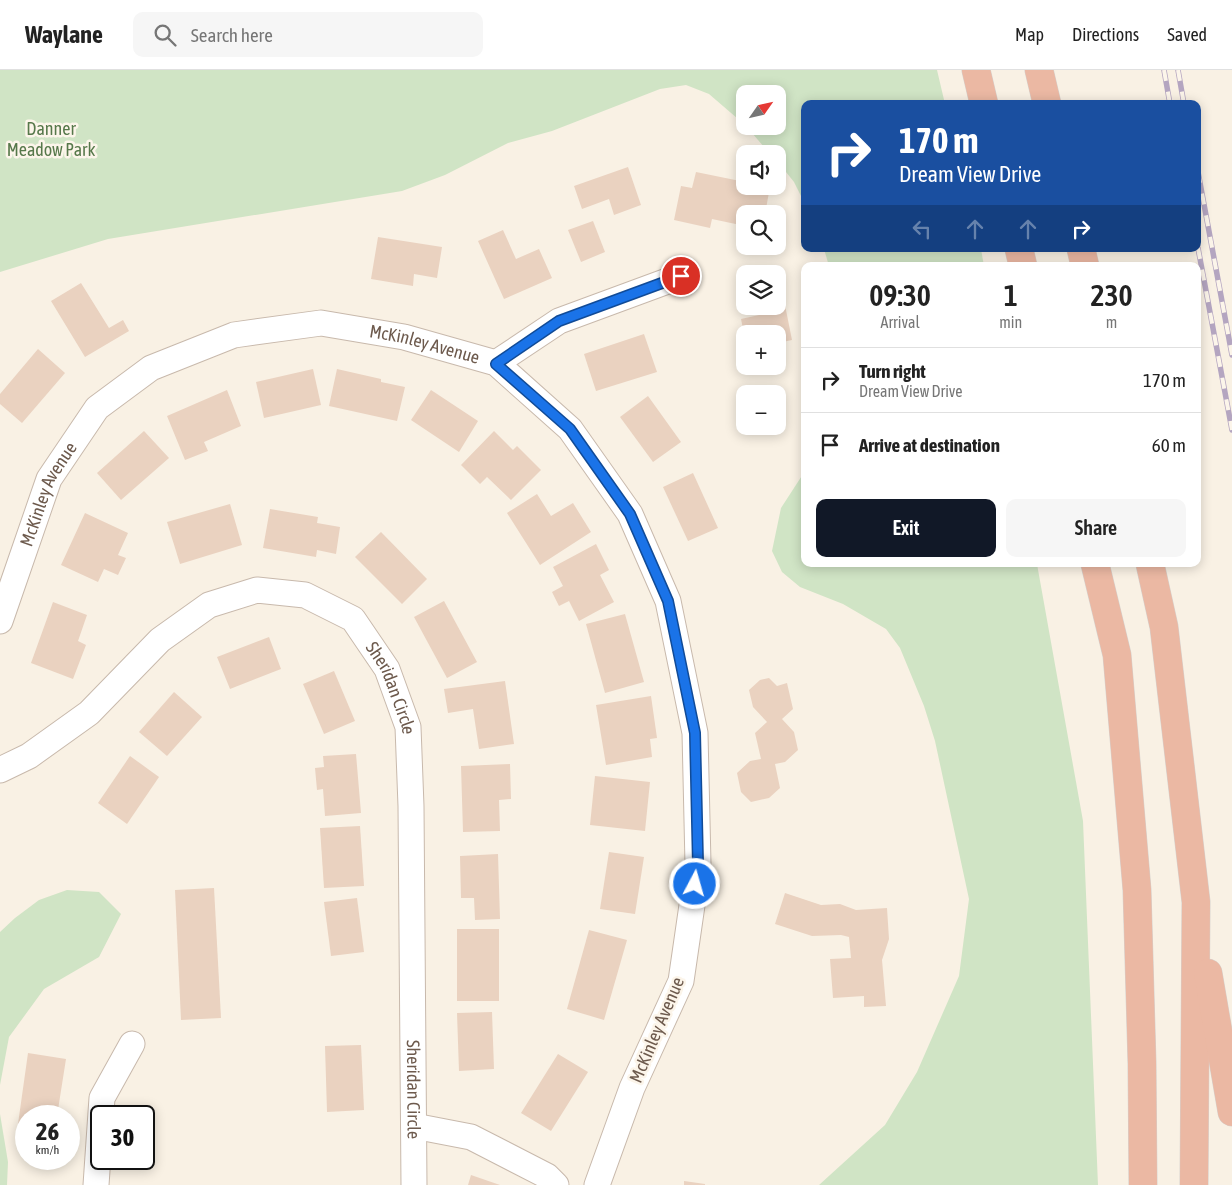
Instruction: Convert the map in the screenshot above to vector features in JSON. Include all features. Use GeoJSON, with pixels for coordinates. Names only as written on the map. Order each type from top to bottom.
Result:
{"type":"FeatureCollection","features":[{"type":"Feature","properties":{"kind":"highway"},"geometry":{"type":"LineString","coordinates":[[976,70],[983,100]]}},
{"type":"Feature","properties":{"kind":"highway"},"geometry":{"type":"LineString","coordinates":[[1039,70],[1046,100]]}},
{"type":"Feature","properties":{"kind":"highway"},"geometry":{"type":"LineString","coordinates":[[1096,567],[1117,655],[1137,890],[1143,1185]]}},
{"type":"Feature","properties":{"kind":"highway"},"geometry":{"type":"LineString","coordinates":[[1151,567],[1164,627],[1196,902],[1232,1112]]}},
{"type":"Feature","properties":{"kind":"highway"},"geometry":{"type":"LineString","coordinates":[[1194,1185],[1196,902]]}},
{"type":"Feature","properties":{"kind":"street"},"geometry":{"type":"LineString","coordinates":[[496,364],[559,321],[681,276]]}},
{"type":"Feature","properties":{"kind":"street","name":"McKinley Avenue"},"geometry":{"type":"LineString","coordinates":[[0,621],[49,479],[97,408],[151,368],[234,335],[321,323],[404,337],[496,364],[570,429],[630,514],[668,601],[695,733],[698,864],[681,981],[632,1088],[597,1185]]}},
{"type":"Feature","properties":{"kind":"street","name":"Sheridan Circle"},"geometry":{"type":"LineString","coordinates":[[0,770],[29,756],[89,713],[160,640],[209,605],[257,590],[305,595],[353,619],[387,669],[408,727],[411,806],[414,1185]]}},
{"type":"Feature","properties":{"kind":"street"},"geometry":{"type":"LineString","coordinates":[[96,1185],[102,1098],[132,1044]]}},
{"type":"Feature","properties":{"kind":"street"},"geometry":{"type":"LineString","coordinates":[[414,1126],[471,1137],[547,1176],[556,1185]]}},
{"type":"Feature","properties":{"kind":"green space","name":"Danner Meadow Park"},"geometry":{"type":"Polygon","coordinates":[[[0,70],[937,70],[944,100],[801,100],[801,196],[786,172],[786,145],[762,145],[754,135],[786,135],[786,85],[736,85],[736,117],[709,94],[686,85],[660,89],[552,131],[508,143],[445,175],[402,191],[108,239],[0,272],[0,70]]]}},
{"type":"Feature","properties":{"kind":"green space"},"geometry":{"type":"Polygon","coordinates":[[[825,252],[982,252],[983,262],[828,262],[825,252]]]}},
{"type":"Feature","properties":{"kind":"green space"},"geometry":{"type":"Polygon","coordinates":[[[801,477],[801,567],[1038,567],[1083,821],[1098,1185],[819,1185],[885,1125],[917,1072],[959,976],[969,899],[935,741],[924,706],[900,648],[886,629],[843,604],[800,587],[782,572],[772,551],[781,508],[801,477]]]}},
{"type":"Feature","properties":{"kind":"green space"},"geometry":{"type":"Polygon","coordinates":[[[67,890],[99,892],[121,914],[99,957],[44,989],[9,1037],[0,1085],[0,932],[39,900],[67,890]]]}},
{"type":"Feature","properties":{"kind":"green space"},"geometry":{"type":"Polygon","coordinates":[[[0,1114],[8,1162],[7,1185],[0,1185],[0,1114]]]}},
{"type":"Feature","properties":{"kind":"building"},"geometry":{"type":"Polygon","coordinates":[[[628,167],[641,205],[614,215],[609,199],[582,209],[574,186],[628,167]]]}},
{"type":"Feature","properties":{"kind":"building"},"geometry":{"type":"Polygon","coordinates":[[[696,172],[736,180],[736,195],[769,195],[767,205],[736,205],[736,224],[712,219],[710,228],[674,220],[681,186],[692,188],[696,172]]]}},
{"type":"Feature","properties":{"kind":"building"},"geometry":{"type":"Polygon","coordinates":[[[593,221],[605,252],[581,262],[568,230],[593,221]]]}},
{"type":"Feature","properties":{"kind":"building"},"geometry":{"type":"Polygon","coordinates":[[[503,230],[516,259],[539,249],[552,278],[504,299],[478,241],[503,230]]]}},
{"type":"Feature","properties":{"kind":"building"},"geometry":{"type":"Polygon","coordinates":[[[378,237],[442,247],[437,278],[414,274],[413,286],[371,279],[378,237]]]}},
{"type":"Feature","properties":{"kind":"building"},"geometry":{"type":"Polygon","coordinates":[[[81,283],[109,328],[123,320],[129,331],[85,357],[51,301],[81,283]]]}},
{"type":"Feature","properties":{"kind":"building"},"geometry":{"type":"Polygon","coordinates":[[[786,310],[792,340],[786,341],[786,325],[742,325],[741,319],[759,315],[786,315],[786,310]]]}},
{"type":"Feature","properties":{"kind":"building"},"geometry":{"type":"Polygon","coordinates":[[[644,334],[657,372],[596,391],[584,354],[644,334]]]}},
{"type":"Feature","properties":{"kind":"building"},"geometry":{"type":"Polygon","coordinates":[[[38,349],[65,373],[22,423],[0,404],[0,394],[38,349]]]}},
{"type":"Feature","properties":{"kind":"building"},"geometry":{"type":"Polygon","coordinates":[[[313,369],[321,405],[264,418],[256,382],[313,369]]]}},
{"type":"Feature","properties":{"kind":"building"},"geometry":{"type":"Polygon","coordinates":[[[337,369],[381,379],[381,382],[405,387],[397,421],[329,406],[337,369]]]}},
{"type":"Feature","properties":{"kind":"building"},"geometry":{"type":"Polygon","coordinates":[[[227,390],[241,426],[204,442],[208,451],[185,460],[167,416],[227,390]]]}},
{"type":"Feature","properties":{"kind":"building"},"geometry":{"type":"Polygon","coordinates":[[[431,390],[478,421],[459,452],[411,420],[431,390]]]}},
{"type":"Feature","properties":{"kind":"building"},"geometry":{"type":"Polygon","coordinates":[[[648,396],[681,442],[653,462],[620,417],[648,396]]]}},
{"type":"Feature","properties":{"kind":"building"},"geometry":{"type":"Polygon","coordinates":[[[144,431],[169,458],[121,500],[97,473],[144,431]]]}},
{"type":"Feature","properties":{"kind":"building"},"geometry":{"type":"Polygon","coordinates":[[[494,431],[513,450],[517,446],[541,470],[511,500],[487,477],[480,484],[461,465],[494,431]]]}},
{"type":"Feature","properties":{"kind":"building"},"geometry":{"type":"Polygon","coordinates":[[[693,473],[718,528],[688,541],[663,487],[693,473]]]}},
{"type":"Feature","properties":{"kind":"building"},"geometry":{"type":"Polygon","coordinates":[[[537,494],[551,516],[573,503],[591,532],[540,565],[507,513],[537,494]]]}},
{"type":"Feature","properties":{"kind":"building"},"geometry":{"type":"Polygon","coordinates":[[[230,504],[242,545],[180,564],[167,522],[230,504]]]}},
{"type":"Feature","properties":{"kind":"building"},"geometry":{"type":"Polygon","coordinates":[[[270,509],[318,517],[317,523],[340,527],[336,554],[317,550],[316,557],[263,548],[270,509]]]}},
{"type":"Feature","properties":{"kind":"building"},"geometry":{"type":"Polygon","coordinates":[[[85,513],[128,533],[118,555],[126,558],[118,575],[104,569],[98,582],[61,565],[85,513]]]}},
{"type":"Feature","properties":{"kind":"building"},"geometry":{"type":"Polygon","coordinates":[[[381,532],[427,579],[402,604],[355,557],[381,532]]]}},
{"type":"Feature","properties":{"kind":"building"},"geometry":{"type":"Polygon","coordinates":[[[596,544],[609,570],[600,575],[614,602],[579,621],[569,601],[559,606],[552,592],[563,586],[553,567],[596,544]]]}},
{"type":"Feature","properties":{"kind":"building"},"geometry":{"type":"Polygon","coordinates":[[[444,601],[477,662],[447,678],[414,617],[444,601]]]}},
{"type":"Feature","properties":{"kind":"building"},"geometry":{"type":"Polygon","coordinates":[[[53,602],[87,615],[78,641],[86,645],[73,679],[31,663],[53,602]]]}},
{"type":"Feature","properties":{"kind":"building"},"geometry":{"type":"Polygon","coordinates":[[[625,614],[644,682],[605,693],[586,624],[625,614]]]}},
{"type":"Feature","properties":{"kind":"building"},"geometry":{"type":"Polygon","coordinates":[[[269,637],[281,669],[230,689],[217,657],[269,637]]]}},
{"type":"Feature","properties":{"kind":"building"},"geometry":{"type":"Polygon","coordinates":[[[334,671],[355,721],[324,734],[303,684],[334,671]]]}},
{"type":"Feature","properties":{"kind":"building"},"geometry":{"type":"Polygon","coordinates":[[[769,678],[777,686],[787,683],[793,709],[782,719],[794,732],[798,750],[785,762],[775,764],[780,788],[769,798],[751,802],[741,792],[737,773],[750,761],[761,759],[755,733],[767,722],[753,707],[749,690],[760,680],[769,678]]]}},
{"type":"Feature","properties":{"kind":"building"},"geometry":{"type":"Polygon","coordinates":[[[505,681],[514,744],[479,749],[473,709],[448,713],[444,689],[505,681]]]}},
{"type":"Feature","properties":{"kind":"building"},"geometry":{"type":"Polygon","coordinates":[[[174,692],[202,717],[167,756],[139,732],[174,692]]]}},
{"type":"Feature","properties":{"kind":"building"},"geometry":{"type":"Polygon","coordinates":[[[651,696],[657,738],[650,739],[652,757],[606,765],[596,705],[651,696]]]}},
{"type":"Feature","properties":{"kind":"building"},"geometry":{"type":"Polygon","coordinates":[[[356,754],[361,813],[325,816],[323,789],[317,790],[315,768],[324,767],[323,756],[356,754]]]}},
{"type":"Feature","properties":{"kind":"building"},"geometry":{"type":"Polygon","coordinates":[[[130,756],[159,777],[127,824],[98,803],[130,756]]]}},
{"type":"Feature","properties":{"kind":"building"},"geometry":{"type":"Polygon","coordinates":[[[510,764],[511,799],[499,800],[500,831],[463,832],[461,766],[510,764]]]}},
{"type":"Feature","properties":{"kind":"building"},"geometry":{"type":"Polygon","coordinates":[[[595,776],[650,782],[645,831],[590,825],[595,776]]]}},
{"type":"Feature","properties":{"kind":"building"},"geometry":{"type":"Polygon","coordinates":[[[360,826],[364,886],[324,888],[320,828],[360,826]]]}},
{"type":"Feature","properties":{"kind":"building"},"geometry":{"type":"Polygon","coordinates":[[[609,852],[644,857],[635,914],[600,909],[609,852]]]}},
{"type":"Feature","properties":{"kind":"building"},"geometry":{"type":"Polygon","coordinates":[[[498,854],[500,919],[475,920],[474,898],[461,898],[460,856],[498,854]]]}},
{"type":"Feature","properties":{"kind":"building"},"geometry":{"type":"Polygon","coordinates":[[[214,888],[221,1018],[181,1020],[175,890],[214,888]]]}},
{"type":"Feature","properties":{"kind":"building"},"geometry":{"type":"Polygon","coordinates":[[[785,893],[821,905],[840,904],[856,910],[887,908],[889,939],[882,960],[886,1006],[864,1007],[864,996],[833,998],[830,959],[851,958],[849,937],[841,935],[812,936],[775,924],[785,893]]]}},
{"type":"Feature","properties":{"kind":"building"},"geometry":{"type":"Polygon","coordinates":[[[357,898],[364,952],[331,956],[324,902],[357,898]]]}},
{"type":"Feature","properties":{"kind":"building"},"geometry":{"type":"Polygon","coordinates":[[[457,929],[499,929],[499,1001],[457,1001],[457,929]]]}},
{"type":"Feature","properties":{"kind":"building"},"geometry":{"type":"Polygon","coordinates":[[[589,930],[627,940],[604,1020],[567,1009],[589,930]]]}},
{"type":"Feature","properties":{"kind":"building"},"geometry":{"type":"Polygon","coordinates":[[[492,1012],[494,1069],[459,1071],[457,1013],[492,1012]]]}},
{"type":"Feature","properties":{"kind":"building"},"geometry":{"type":"Polygon","coordinates":[[[361,1045],[364,1110],[327,1112],[325,1046],[361,1045]]]}},
{"type":"Feature","properties":{"kind":"building"},"geometry":{"type":"Polygon","coordinates":[[[28,1053],[66,1059],[59,1105],[21,1105],[28,1053]]]}},
{"type":"Feature","properties":{"kind":"building"},"geometry":{"type":"Polygon","coordinates":[[[558,1054],[588,1072],[551,1131],[521,1113],[558,1054]]]}},
{"type":"Feature","properties":{"kind":"building"},"geometry":{"type":"Polygon","coordinates":[[[471,1175],[500,1185],[468,1185],[471,1175]]]}},
{"type":"Feature","properties":{"kind":"building"},"geometry":{"type":"Polygon","coordinates":[[[684,1181],[705,1184],[705,1185],[684,1185],[684,1181]]]}},
{"type":"Feature","properties":{"kind":"railway"},"geometry":{"type":"LineString","coordinates":[[1164,70],[1169,100]]}},
{"type":"Feature","properties":{"kind":"railway"},"geometry":{"type":"LineString","coordinates":[[1178,70],[1183,100]]}},
{"type":"Feature","properties":{"kind":"railway"},"geometry":{"type":"LineString","coordinates":[[1201,188],[1232,355]]}},
{"type":"Feature","properties":{"kind":"railway"},"geometry":{"type":"LineString","coordinates":[[1199,252],[1201,262]]}},
{"type":"Feature","properties":{"kind":"railway"},"geometry":{"type":"LineString","coordinates":[[1201,264],[1232,430]]}},
{"type":"Feature","properties":{"kind":"route"},"geometry":{"type":"LineString","coordinates":[[681,276],[559,321],[496,364],[570,429],[630,514],[668,601],[695,733],[698,864],[695,884]]}}]}
